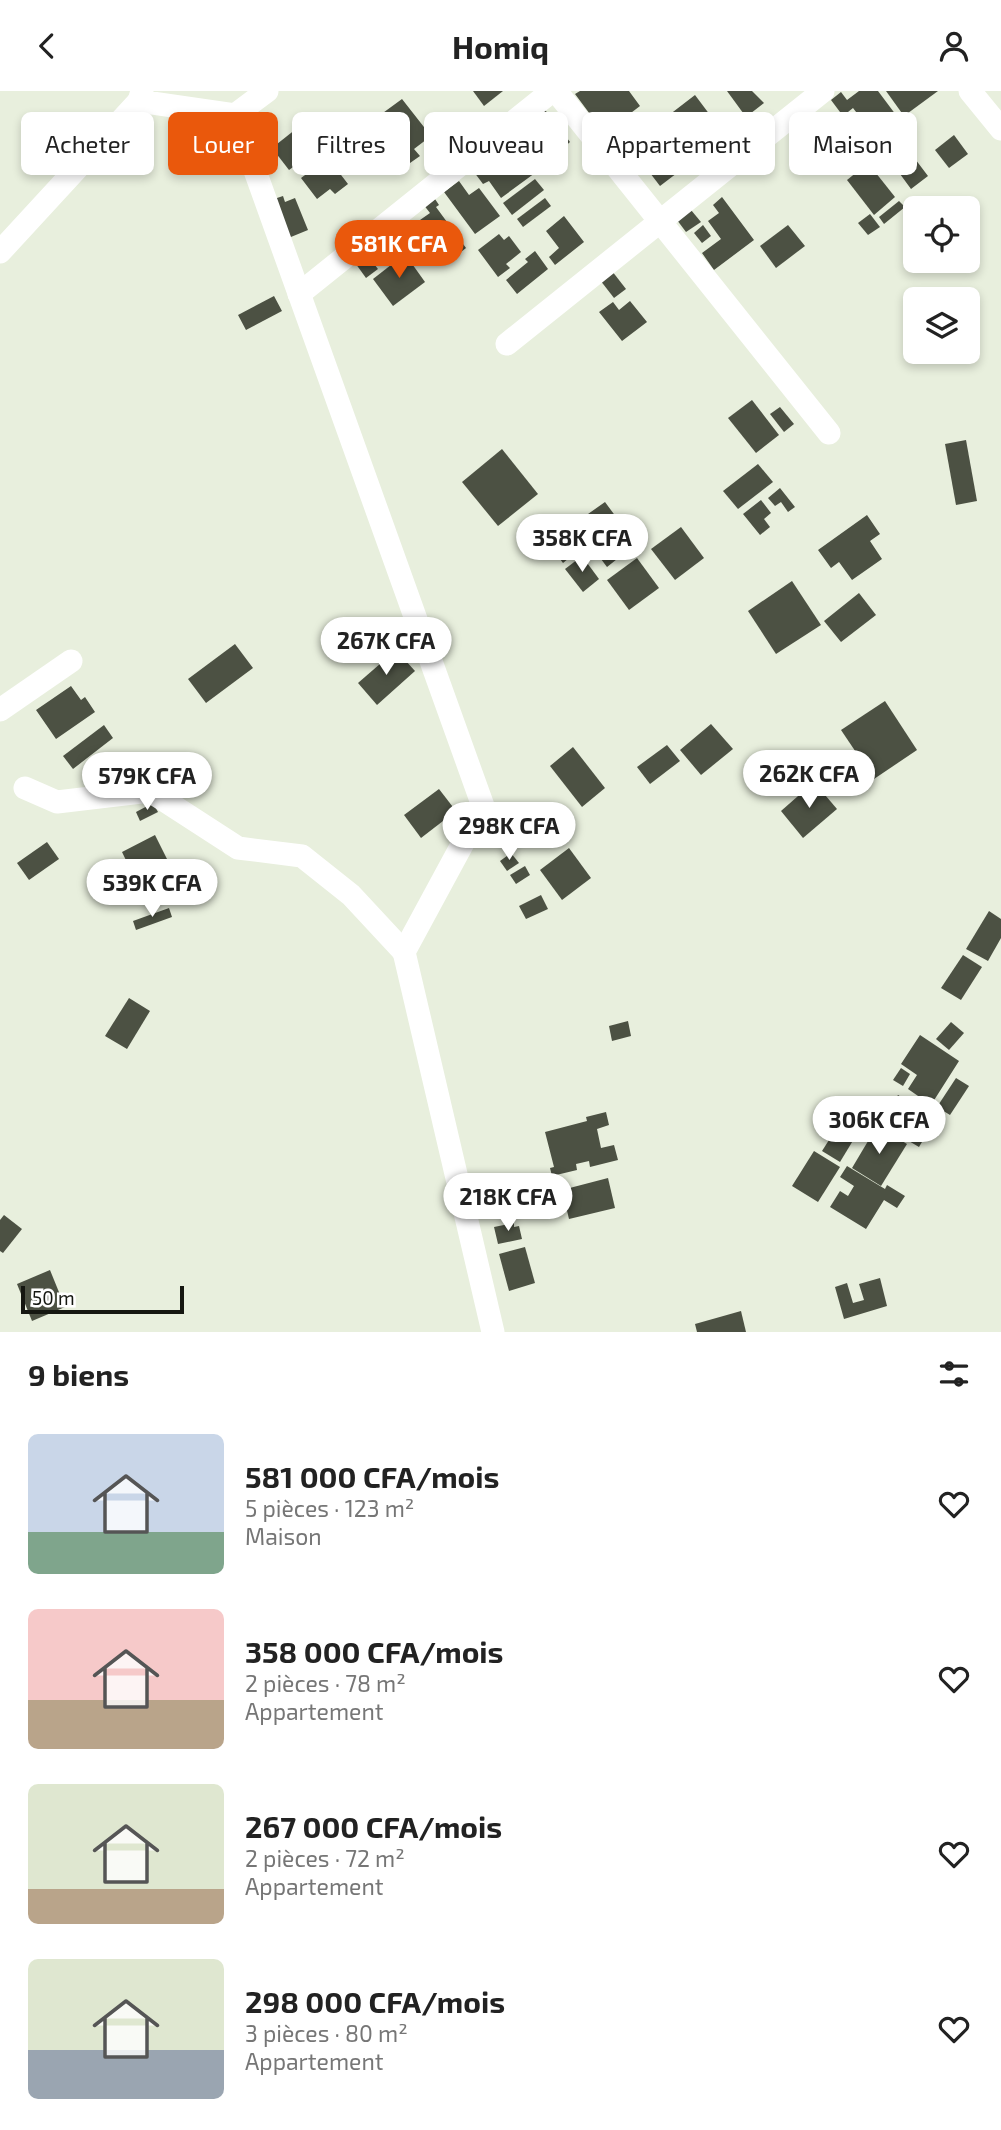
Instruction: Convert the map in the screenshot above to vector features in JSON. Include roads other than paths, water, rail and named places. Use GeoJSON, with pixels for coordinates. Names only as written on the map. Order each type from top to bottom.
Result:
{"type":"FeatureCollection","features":[{"type":"Feature","properties":{"kind":"street"},"geometry":{"type":"LineString","coordinates":[[239,112],[267,91]]}},
{"type":"Feature","properties":{"kind":"street"},"geometry":{"type":"LineString","coordinates":[[299,294],[554,91],[829,433]]}},
{"type":"Feature","properties":{"kind":"street"},"geometry":{"type":"LineString","coordinates":[[507,344],[823,91]]}},
{"type":"Feature","properties":{"kind":"street"},"geometry":{"type":"LineString","coordinates":[[970,91],[1001,129]]}},
{"type":"Feature","properties":{"kind":"street"},"geometry":{"type":"LineString","coordinates":[[0,252],[141,96],[220,112]]}},
{"type":"Feature","properties":{"kind":"street"},"geometry":{"type":"LineString","coordinates":[[256,175],[483,806],[404,952]]}},
{"type":"Feature","properties":{"kind":"street"},"geometry":{"type":"LineString","coordinates":[[0,710],[71,661]]}},
{"type":"Feature","properties":{"kind":"street"},"geometry":{"type":"LineString","coordinates":[[25,788],[57,802],[150,791],[237,848],[302,856],[351,895],[404,952],[494,1332]]}}]}
